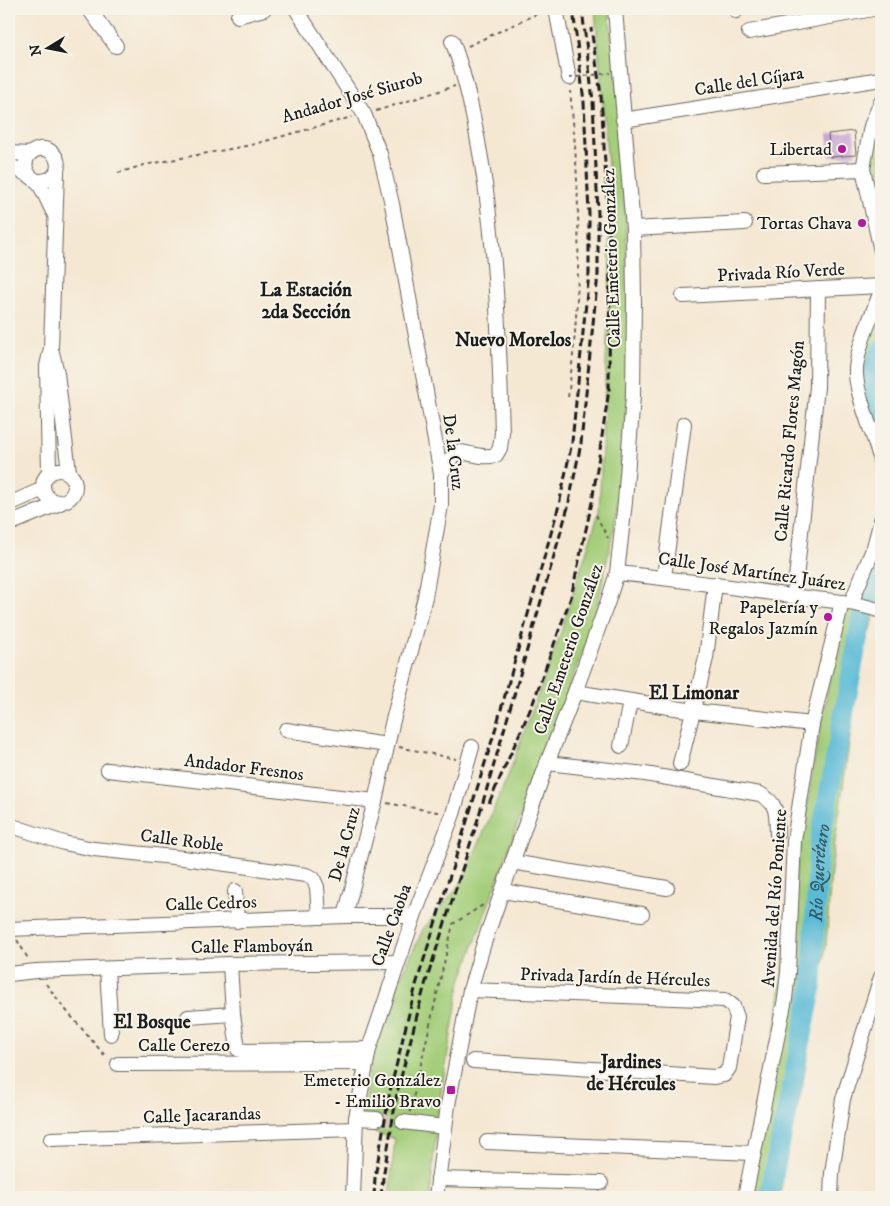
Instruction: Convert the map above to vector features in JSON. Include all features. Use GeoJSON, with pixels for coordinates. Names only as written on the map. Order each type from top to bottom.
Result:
{"type":"FeatureCollection","features":[{"type":"Feature","properties":{"kind":"street"},"geometry":{"type":"LineString","coordinates":[[89,9],[116,46]]}},
{"type":"Feature","properties":{"kind":"street"},"geometry":{"type":"LineString","coordinates":[[238,16],[264,9]]}},
{"type":"Feature","properties":{"kind":"street","name":"De la Cruz"},"geometry":{"type":"LineString","coordinates":[[296,9],[364,114],[380,154],[392,204],[441,474],[441,505],[426,596],[345,916]]}},
{"type":"Feature","properties":{"kind":"street"},"geometry":{"type":"LineString","coordinates":[[556,9],[569,78]]}},
{"type":"Feature","properties":{"kind":"street","name":"Calle Emeterio González"},"geometry":{"type":"LineString","coordinates":[[436,1197],[444,1127],[470,990],[502,890],[547,763],[576,692],[617,572],[625,502],[633,396],[633,229],[615,9]]}},
{"type":"Feature","properties":{"kind":"street"},"geometry":{"type":"LineString","coordinates":[[749,32],[873,9]]}},
{"type":"Feature","properties":{"kind":"street"},"geometry":{"type":"LineString","coordinates":[[441,474],[451,458],[459,452],[469,452],[485,458],[496,455],[500,448],[502,433],[498,296],[491,228],[482,159],[465,83],[454,46]]}},
{"type":"Feature","properties":{"kind":"street","name":"Calle del Cíjara"},"geometry":{"type":"LineString","coordinates":[[623,120],[881,79]]}},
{"type":"Feature","properties":{"kind":"street"},"geometry":{"type":"LineString","coordinates":[[881,102],[871,126],[863,169],[881,251]]}},
{"type":"Feature","properties":{"kind":"street"},"geometry":{"type":"LineString","coordinates":[[9,153],[30,154],[40,149],[51,152],[58,161],[51,348],[47,366],[49,473]]}},
{"type":"Feature","properties":{"kind":"street"},"geometry":{"type":"LineString","coordinates":[[30,154],[26,164],[55,216]]}},
{"type":"Feature","properties":{"kind":"street"},"geometry":{"type":"LineString","coordinates":[[9,165],[33,178],[45,182],[57,172]]}},
{"type":"Feature","properties":{"kind":"street"},"geometry":{"type":"LineString","coordinates":[[764,173],[863,169]]}},
{"type":"Feature","properties":{"kind":"street"},"geometry":{"type":"LineString","coordinates":[[633,229],[746,223]]}},
{"type":"Feature","properties":{"kind":"street","name":"Privada Río Verde"},"geometry":{"type":"LineString","coordinates":[[683,296],[881,286]]}},
{"type":"Feature","properties":{"kind":"street","name":"Calle Ricardo Flores Magón"},"geometry":{"type":"LineString","coordinates":[[794,596],[817,387],[818,289]]}},
{"type":"Feature","properties":{"kind":"street"},"geometry":{"type":"LineString","coordinates":[[881,291],[860,348],[856,369],[864,408],[881,461]]}},
{"type":"Feature","properties":{"kind":"street"},"geometry":{"type":"LineString","coordinates":[[9,524],[68,501],[74,495],[76,487],[74,478],[69,472],[58,373],[51,348]]}},
{"type":"Feature","properties":{"kind":"street"},"geometry":{"type":"LineString","coordinates":[[664,578],[684,424]]}},
{"type":"Feature","properties":{"kind":"street"},"geometry":{"type":"LineString","coordinates":[[60,503],[52,501],[46,496],[43,489],[44,480],[49,473],[55,470],[69,472]]}},
{"type":"Feature","properties":{"kind":"street"},"geometry":{"type":"LineString","coordinates":[[9,504],[43,489]]}},
{"type":"Feature","properties":{"kind":"street","name":"Avenida del Río Poniente"},"geometry":{"type":"LineString","coordinates":[[745,1197],[785,999],[794,841],[812,724],[851,603],[874,546],[881,520]]}},
{"type":"Feature","properties":{"kind":"street","name":"Calle José Martínez Juárez"},"geometry":{"type":"LineString","coordinates":[[617,572],[851,603],[880,610]]}},
{"type":"Feature","properties":{"kind":"street"},"geometry":{"type":"LineString","coordinates":[[680,764],[706,658],[716,584]]}},
{"type":"Feature","properties":{"kind":"street"},"geometry":{"type":"LineString","coordinates":[[576,692],[630,702],[812,724]]}},
{"type":"Feature","properties":{"kind":"street"},"geometry":{"type":"LineString","coordinates":[[621,746],[630,702]]}},
{"type":"Feature","properties":{"kind":"street"},"geometry":{"type":"LineString","coordinates":[[286,730],[387,745]]}},
{"type":"Feature","properties":{"kind":"street","name":"Calle Caoba"},"geometry":{"type":"LineString","coordinates":[[353,1197],[355,1124],[369,1049],[414,916],[453,814],[472,747]]}},
{"type":"Feature","properties":{"kind":"street"},"geometry":{"type":"LineString","coordinates":[[547,763],[645,774],[760,794],[770,799],[775,807],[777,834]]}},
{"type":"Feature","properties":{"kind":"street","name":"Andador Fresnos"},"geometry":{"type":"LineString","coordinates":[[108,770],[375,802]]}},
{"type":"Feature","properties":{"kind":"street","name":"Calle Roble"},"geometry":{"type":"LineString","coordinates":[[9,825],[64,843],[94,850],[183,858],[306,875],[314,878],[317,887],[319,917]]}},
{"type":"Feature","properties":{"kind":"street"},"geometry":{"type":"LineString","coordinates":[[512,862],[667,888]]}},
{"type":"Feature","properties":{"kind":"street"},"geometry":{"type":"LineString","coordinates":[[502,890],[642,914]]}},
{"type":"Feature","properties":{"kind":"street"},"geometry":{"type":"LineString","coordinates":[[235,891],[237,921]]}},
{"type":"Feature","properties":{"kind":"street","name":"Calle Cedros"},"geometry":{"type":"LineString","coordinates":[[9,929],[345,916],[414,916]]}},
{"type":"Feature","properties":{"kind":"street","name":"Calle Flamboyán"},"geometry":{"type":"LineString","coordinates":[[9,974],[36,971],[230,964],[398,962]]}},
{"type":"Feature","properties":{"kind":"street","name":"Calle Cerezo"},"geometry":{"type":"LineString","coordinates":[[230,964],[238,1049],[244,1051],[369,1049]]}},
{"type":"Feature","properties":{"kind":"street"},"geometry":{"type":"LineString","coordinates":[[107,969],[111,1034]]}},
{"type":"Feature","properties":{"kind":"street"},"geometry":{"type":"LineString","coordinates":[[831,1197],[836,1138],[843,1099],[881,978]]}},
{"type":"Feature","properties":{"kind":"street","name":"Privada Jardín de Hércules"},"geometry":{"type":"LineString","coordinates":[[470,990],[725,1000],[733,1006],[737,1017],[729,1068],[724,1075],[714,1077],[473,1061]]}},
{"type":"Feature","properties":{"kind":"street"},"geometry":{"type":"LineString","coordinates":[[188,1017],[234,1014]]}},
{"type":"Feature","properties":{"kind":"street","name":"Calle Cerezo"},"geometry":{"type":"LineString","coordinates":[[118,1064],[366,1063]]}},
{"type":"Feature","properties":{"kind":"street","name":"Calle Jacarandas"},"geometry":{"type":"LineString","coordinates":[[51,1139],[355,1124],[377,1119]]}},
{"type":"Feature","properties":{"kind":"street"},"geometry":{"type":"LineString","coordinates":[[406,1120],[444,1127]]}},
{"type":"Feature","properties":{"kind":"street"},"geometry":{"type":"LineString","coordinates":[[487,1142],[753,1153]]}},
{"type":"Feature","properties":{"kind":"street"},"geometry":{"type":"LineString","coordinates":[[438,1179],[601,1183]]}},
{"type":"Feature","properties":{"kind":"path"},"geometry":{"type":"LineString","coordinates":[[454,46],[547,9]]}},
{"type":"Feature","properties":{"kind":"path"},"geometry":{"type":"LineString","coordinates":[[568,397],[574,356],[578,260],[578,193],[569,78],[610,73]]}},
{"type":"Feature","properties":{"kind":"path","name":"Andador José Siurob"},"geometry":{"type":"LineString","coordinates":[[118,173],[251,145],[364,114],[465,83]]}},
{"type":"Feature","properties":{"kind":"path"},"geometry":{"type":"LineString","coordinates":[[596,515],[610,543],[611,535]]}},
{"type":"Feature","properties":{"kind":"path"},"geometry":{"type":"LineString","coordinates":[[387,745],[468,761]]}},
{"type":"Feature","properties":{"kind":"path"},"geometry":{"type":"LineString","coordinates":[[375,802],[453,814]]}},
{"type":"Feature","properties":{"kind":"path"},"geometry":{"type":"LineString","coordinates":[[406,1120],[453,924],[488,902]]}},
{"type":"Feature","properties":{"kind":"path","name":"Calle Cerezo"},"geometry":{"type":"LineString","coordinates":[[9,929],[36,971],[65,1009],[109,1061],[118,1064]]}},
{"type":"Feature","properties":{"kind":"green space"},"geometry":{"type":"Polygon","coordinates":[[[595,9],[609,9],[623,145],[629,309],[627,401],[616,518],[594,621],[460,984],[438,1110],[430,1197],[389,1197],[395,1139],[361,1127],[374,1037],[423,929],[462,882],[509,773],[558,641],[599,512],[610,277],[608,168],[595,9]]]}},
{"type":"Feature","properties":{"kind":"green space"},"geometry":{"type":"Polygon","coordinates":[[[881,112],[881,253],[868,160],[881,112]]]}},
{"type":"Feature","properties":{"kind":"green space"},"geometry":{"type":"Polygon","coordinates":[[[881,314],[881,478],[870,417],[861,389],[861,363],[881,314]]]}},
{"type":"Feature","properties":{"kind":"green space"},"geometry":{"type":"Polygon","coordinates":[[[881,513],[881,592],[861,660],[831,870],[826,946],[802,1088],[785,1162],[780,1197],[752,1197],[798,857],[817,746],[843,610],[881,513]]]}},
{"type":"Feature","properties":{"kind":"building","name":"Libertad"},"geometry":{"type":"Polygon","coordinates":[[[854,131],[856,155],[830,157],[828,134],[854,131]]]}},
{"type":"Feature","properties":{"kind":"waterway","name":"Río Querétaro"},"geometry":{"type":"LineString","coordinates":[[881,350],[873,367],[876,402],[881,417]]}},
{"type":"Feature","properties":{"kind":"waterway","name":"Río Querétaro"},"geometry":{"type":"LineString","coordinates":[[769,1197],[812,988],[818,851],[863,611],[881,551]]}},
{"type":"Feature","properties":{"kind":"tunnel"},"geometry":{"type":"LineString","coordinates":[[377,1119],[403,1122]]}},
{"type":"Feature","properties":{"kind":"railway"},"geometry":{"type":"LineString","coordinates":[[374,1197],[375,1177],[390,1091],[416,985],[494,734],[559,505],[572,442],[589,273],[589,214],[584,102],[573,9]]}},
{"type":"Feature","properties":{"kind":"railway"},"geometry":{"type":"LineString","coordinates":[[381,1197],[397,1093],[424,988],[475,829],[502,737],[568,507],[581,443],[598,274],[598,214],[593,101],[582,9]]}},
{"type":"Feature","properties":{"kind":"railway"},"geometry":{"type":"LineString","coordinates":[[489,803],[533,703],[571,597],[592,502],[609,390],[610,249],[601,95],[591,28]]}},
{"type":"Feature","properties":{"kind":"place","name":"Libertad"},"geometry":{"type":"Point","coordinates":[842,149]}},
{"type":"Feature","properties":{"kind":"place","name":"Tortas Chava"},"geometry":{"type":"Point","coordinates":[862,223]}},
{"type":"Feature","properties":{"kind":"place","name":"Papelería y Regalos Jazmín"},"geometry":{"type":"Point","coordinates":[828,617]}},
{"type":"Feature","properties":{"kind":"place","name":"Emeterio González - Emilio Bravo"},"geometry":{"type":"Point","coordinates":[451,1090]}},
{"type":"Feature","properties":{"kind":"district","name":"La Estación 2da Sección"},"geometry":{"type":"Point","coordinates":[306,300]}},
{"type":"Feature","properties":{"kind":"district","name":"Nuevo Morelos"},"geometry":{"type":"Point","coordinates":[513,339]}},
{"type":"Feature","properties":{"kind":"district","name":"El Limonar"},"geometry":{"type":"Point","coordinates":[694,692]}},
{"type":"Feature","properties":{"kind":"district","name":"El Bosque"},"geometry":{"type":"Point","coordinates":[152,1021]}},
{"type":"Feature","properties":{"kind":"district","name":"Jardines de Hércules"},"geometry":{"type":"Point","coordinates":[631,1072]}}]}
